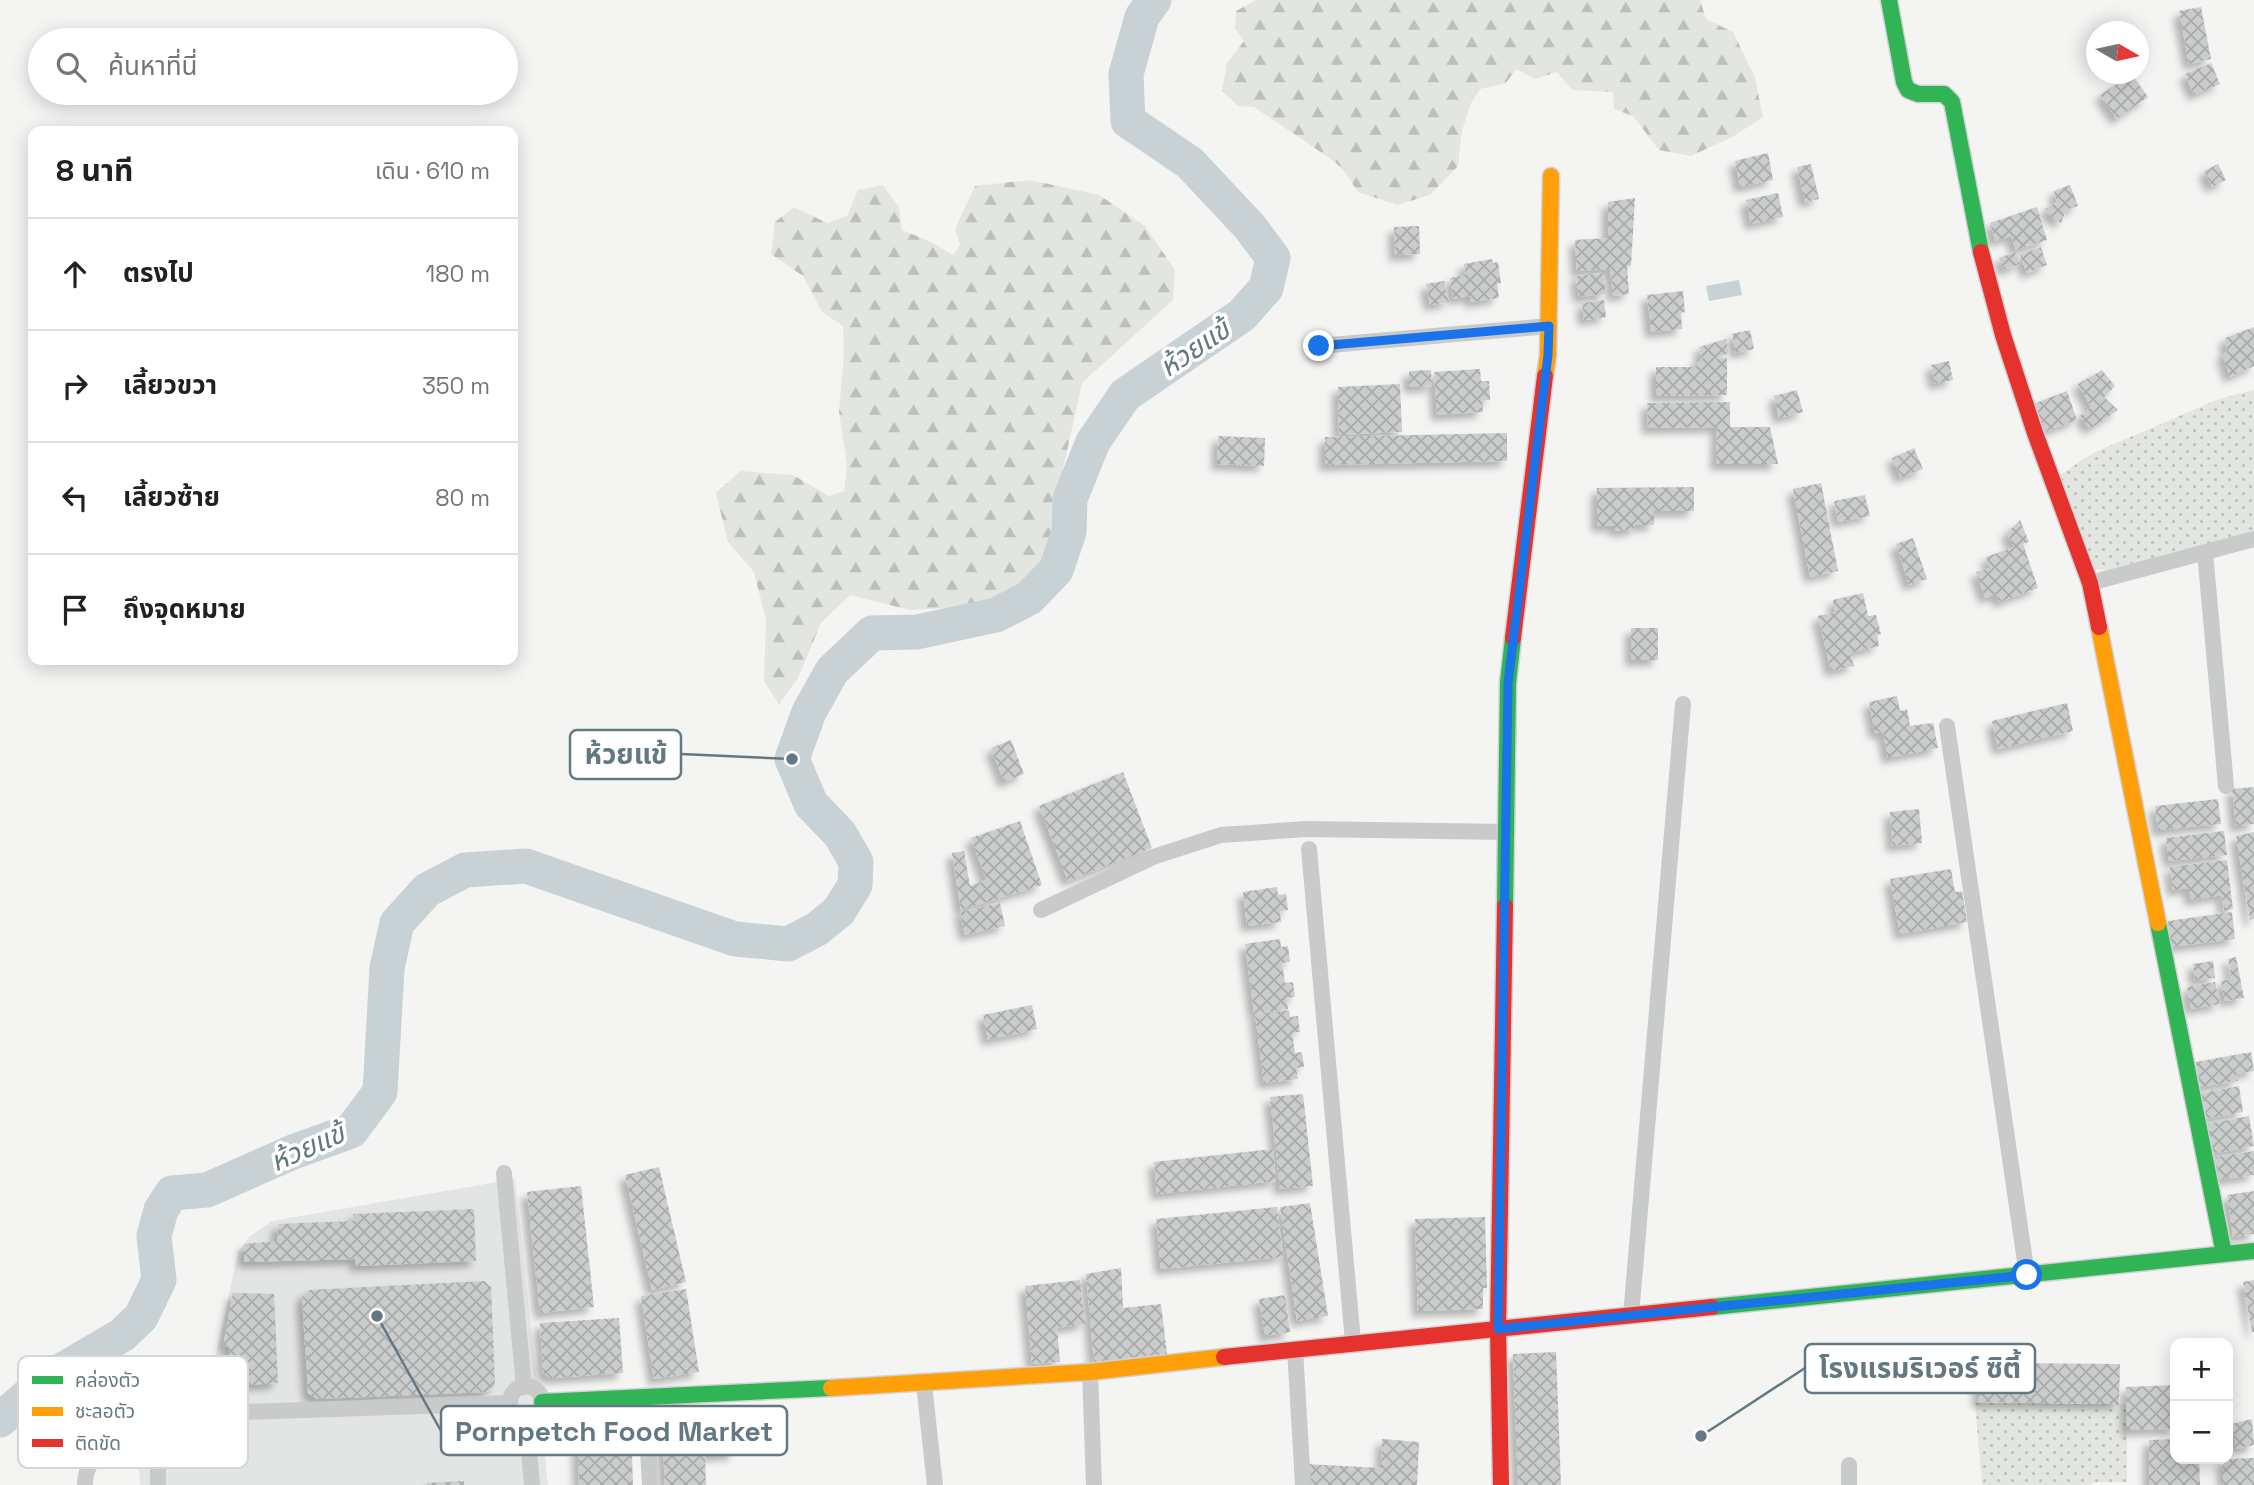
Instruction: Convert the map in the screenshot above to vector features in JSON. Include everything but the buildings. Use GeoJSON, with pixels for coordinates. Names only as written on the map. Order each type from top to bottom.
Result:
{"type":"FeatureCollection","features":[{"type":"Feature","properties":{"kind":"street"},"geometry":{"type":"LineString","coordinates":[[1889,0],[1903,82],[1908,90],[1919,94],[1944,94],[1952,102],[1981,253],[2003,335],[2035,433],[2090,583],[2224,1254]]}},
{"type":"Feature","properties":{"kind":"street"},"geometry":{"type":"LineString","coordinates":[[1501,1485],[1498,1329],[1508,683],[1548,355],[1551,176]]}},
{"type":"Feature","properties":{"kind":"street"},"geometry":{"type":"LineString","coordinates":[[1319,346],[1549,326]]}},
{"type":"Feature","properties":{"kind":"street"},"geometry":{"type":"LineString","coordinates":[[2090,583],[2254,539]]}},
{"type":"Feature","properties":{"kind":"street"},"geometry":{"type":"LineString","coordinates":[[2205,552],[2226,786]]}},
{"type":"Feature","properties":{"kind":"street"},"geometry":{"type":"LineString","coordinates":[[1631,1316],[1683,704]]}},
{"type":"Feature","properties":{"kind":"street"},"geometry":{"type":"LineString","coordinates":[[1947,726],[2027,1275]]}},
{"type":"Feature","properties":{"kind":"street"},"geometry":{"type":"LineString","coordinates":[[1041,910],[1153,857],[1221,835],[1306,829],[1507,832]]}},
{"type":"Feature","properties":{"kind":"street"},"geometry":{"type":"LineString","coordinates":[[1308,849],[1353,1342]]}},
{"type":"Feature","properties":{"kind":"street"},"geometry":{"type":"LineString","coordinates":[[504,1173],[524,1387]]}},
{"type":"Feature","properties":{"kind":"street"},"geometry":{"type":"LineString","coordinates":[[542,1402],[924,1384],[1090,1371],[2254,1251]]}},
{"type":"Feature","properties":{"kind":"street"},"geometry":{"type":"LineString","coordinates":[[1296,1349],[1303,1485]]}},
{"type":"Feature","properties":{"kind":"street"},"geometry":{"type":"LineString","coordinates":[[1090,1371],[1094,1485]]}},
{"type":"Feature","properties":{"kind":"street"},"geometry":{"type":"LineString","coordinates":[[924,1384],[935,1485]]}},
{"type":"Feature","properties":{"kind":"street"},"geometry":{"type":"LineString","coordinates":[[524,1387],[536,1390],[542,1402],[536,1414],[526,1418],[517,1416],[510,1403],[513,1393],[524,1387]]}},
{"type":"Feature","properties":{"kind":"street"},"geometry":{"type":"LineString","coordinates":[[645,1397],[650,1485]]}},
{"type":"Feature","properties":{"kind":"street"},"geometry":{"type":"LineString","coordinates":[[248,1412],[510,1403]]}},
{"type":"Feature","properties":{"kind":"street"},"geometry":{"type":"LineString","coordinates":[[526,1418],[532,1485]]}},
{"type":"Feature","properties":{"kind":"street"},"geometry":{"type":"LineString","coordinates":[[1849,1465],[1849,1485]]}},
{"type":"Feature","properties":{"kind":"shaded area"},"geometry":{"type":"Polygon","coordinates":[[[1739,280],[1742,295],[1709,301],[1706,286],[1739,280]]]}},
{"type":"Feature","properties":{"kind":"shaded area"},"geometry":{"type":"Polygon","coordinates":[[[515,1179],[548,1485],[140,1485],[139,1468],[248,1468],[248,1356],[216,1356],[238,1252],[249,1237],[272,1221],[515,1179]]]}},
{"type":"Feature","properties":{"kind":"green space"},"geometry":{"type":"Polygon","coordinates":[[[1256,0],[1700,0],[1706,19],[1733,32],[1755,78],[1763,117],[1734,136],[1691,156],[1659,150],[1633,116],[1614,109],[1613,92],[1572,90],[1557,72],[1535,79],[1516,69],[1506,83],[1480,89],[1470,105],[1462,131],[1458,166],[1430,195],[1397,205],[1358,192],[1342,168],[1328,157],[1254,107],[1238,106],[1222,91],[1227,63],[1244,41],[1235,28],[1236,11],[1256,0]]]}},
{"type":"Feature","properties":{"kind":"green space"},"geometry":{"type":"Polygon","coordinates":[[[1030,180],[1099,195],[1145,226],[1175,270],[1173,300],[1082,383],[1059,487],[1058,522],[1049,557],[1024,586],[966,607],[910,610],[850,595],[821,623],[798,678],[779,704],[764,681],[766,620],[754,572],[728,542],[716,493],[740,471],[793,475],[829,496],[844,491],[847,466],[839,411],[844,354],[843,326],[822,312],[803,276],[771,254],[775,222],[794,207],[827,223],[847,216],[858,190],[883,185],[899,207],[902,230],[953,255],[960,245],[955,229],[975,186],[1030,180]]]}},
{"type":"Feature","properties":{"kind":"green space"},"geometry":{"type":"Polygon","coordinates":[[[2254,390],[2254,531],[2107,570],[2095,569],[2060,475],[2093,453],[2219,399],[2254,390]]]}},
{"type":"Feature","properties":{"kind":"green space"},"geometry":{"type":"Polygon","coordinates":[[[1975,1403],[2127,1404],[2127,1482],[2095,1482],[2089,1485],[1982,1485],[1975,1403]]]}},
{"type":"Feature","properties":{"kind":"waterway","name":"ห้วยแข้"},"geometry":{"type":"LineString","coordinates":[[86,1356],[122,1335],[141,1317],[159,1280],[154,1236],[161,1210],[172,1193],[207,1190],[293,1152],[351,1131],[380,1092],[387,968],[397,923],[427,890],[465,870],[526,866],[735,939],[788,944],[817,929],[839,911],[855,885],[856,862],[840,834],[811,804],[792,759],[809,712],[832,671],[872,633],[917,632],[996,615],[1029,598],[1056,570],[1069,532],[1070,499],[1093,442],[1125,395],[1242,315],[1266,288],[1273,258],[1250,227],[1190,163],[1128,121],[1126,74],[1142,17],[1154,0]]}},
{"type":"Feature","properties":{"kind":"waterway","name":"ห้วยแข้"},"geometry":{"type":"LineString","coordinates":[[0,1420],[18,1404]]}},
{"type":"Feature","properties":{"kind":"traffic: fast"},"geometry":{"type":"LineString","coordinates":[[1889,0],[1904,82],[1908,90],[1918,94],[1944,94],[1952,102],[1981,252]]}},
{"type":"Feature","properties":{"kind":"traffic: fast"},"geometry":{"type":"LineString","coordinates":[[1505,906],[1508,683],[1513,638]]}},
{"type":"Feature","properties":{"kind":"traffic: fast"},"geometry":{"type":"LineString","coordinates":[[2158,923],[2224,1254]]}},
{"type":"Feature","properties":{"kind":"traffic: fast"},"geometry":{"type":"LineString","coordinates":[[1712,1307],[2254,1251]]}},
{"type":"Feature","properties":{"kind":"traffic: fast"},"geometry":{"type":"LineString","coordinates":[[542,1402],[831,1388]]}},
{"type":"Feature","properties":{"kind":"traffic: slow"},"geometry":{"type":"LineString","coordinates":[[1545,376],[1548,355],[1551,176]]}},
{"type":"Feature","properties":{"kind":"traffic: slow"},"geometry":{"type":"LineString","coordinates":[[2099,627],[2158,923]]}},
{"type":"Feature","properties":{"kind":"traffic: slow"},"geometry":{"type":"LineString","coordinates":[[831,1388],[1090,1372],[1224,1357]]}},
{"type":"Feature","properties":{"kind":"traffic: jam"},"geometry":{"type":"LineString","coordinates":[[1981,252],[2003,335],[2035,433],[2090,583],[2099,627]]}},
{"type":"Feature","properties":{"kind":"traffic: jam"},"geometry":{"type":"LineString","coordinates":[[1513,638],[1545,376]]}},
{"type":"Feature","properties":{"kind":"traffic: jam"},"geometry":{"type":"LineString","coordinates":[[1501,1485],[1498,1329],[1505,906]]}},
{"type":"Feature","properties":{"kind":"traffic: jam"},"geometry":{"type":"LineString","coordinates":[[1224,1357],[1712,1307]]}},
{"type":"Feature","properties":{"kind":"place","name":"ห้วยแข้"},"geometry":{"type":"Point","coordinates":[792,759]}},
{"type":"Feature","properties":{"kind":"place","name":"Pornpetch Food Market"},"geometry":{"type":"Point","coordinates":[377,1316]}},
{"type":"Feature","properties":{"kind":"place","name":"โรงแรมริเวอร์ ซิตี้"},"geometry":{"type":"Point","coordinates":[1701,1436]}},
{"type":"Feature","properties":{"kind":"route"},"geometry":{"type":"LineString","coordinates":[[1319,346],[1549,326],[1548,355],[1508,683],[1498,1329],[2027,1275]]}}]}
